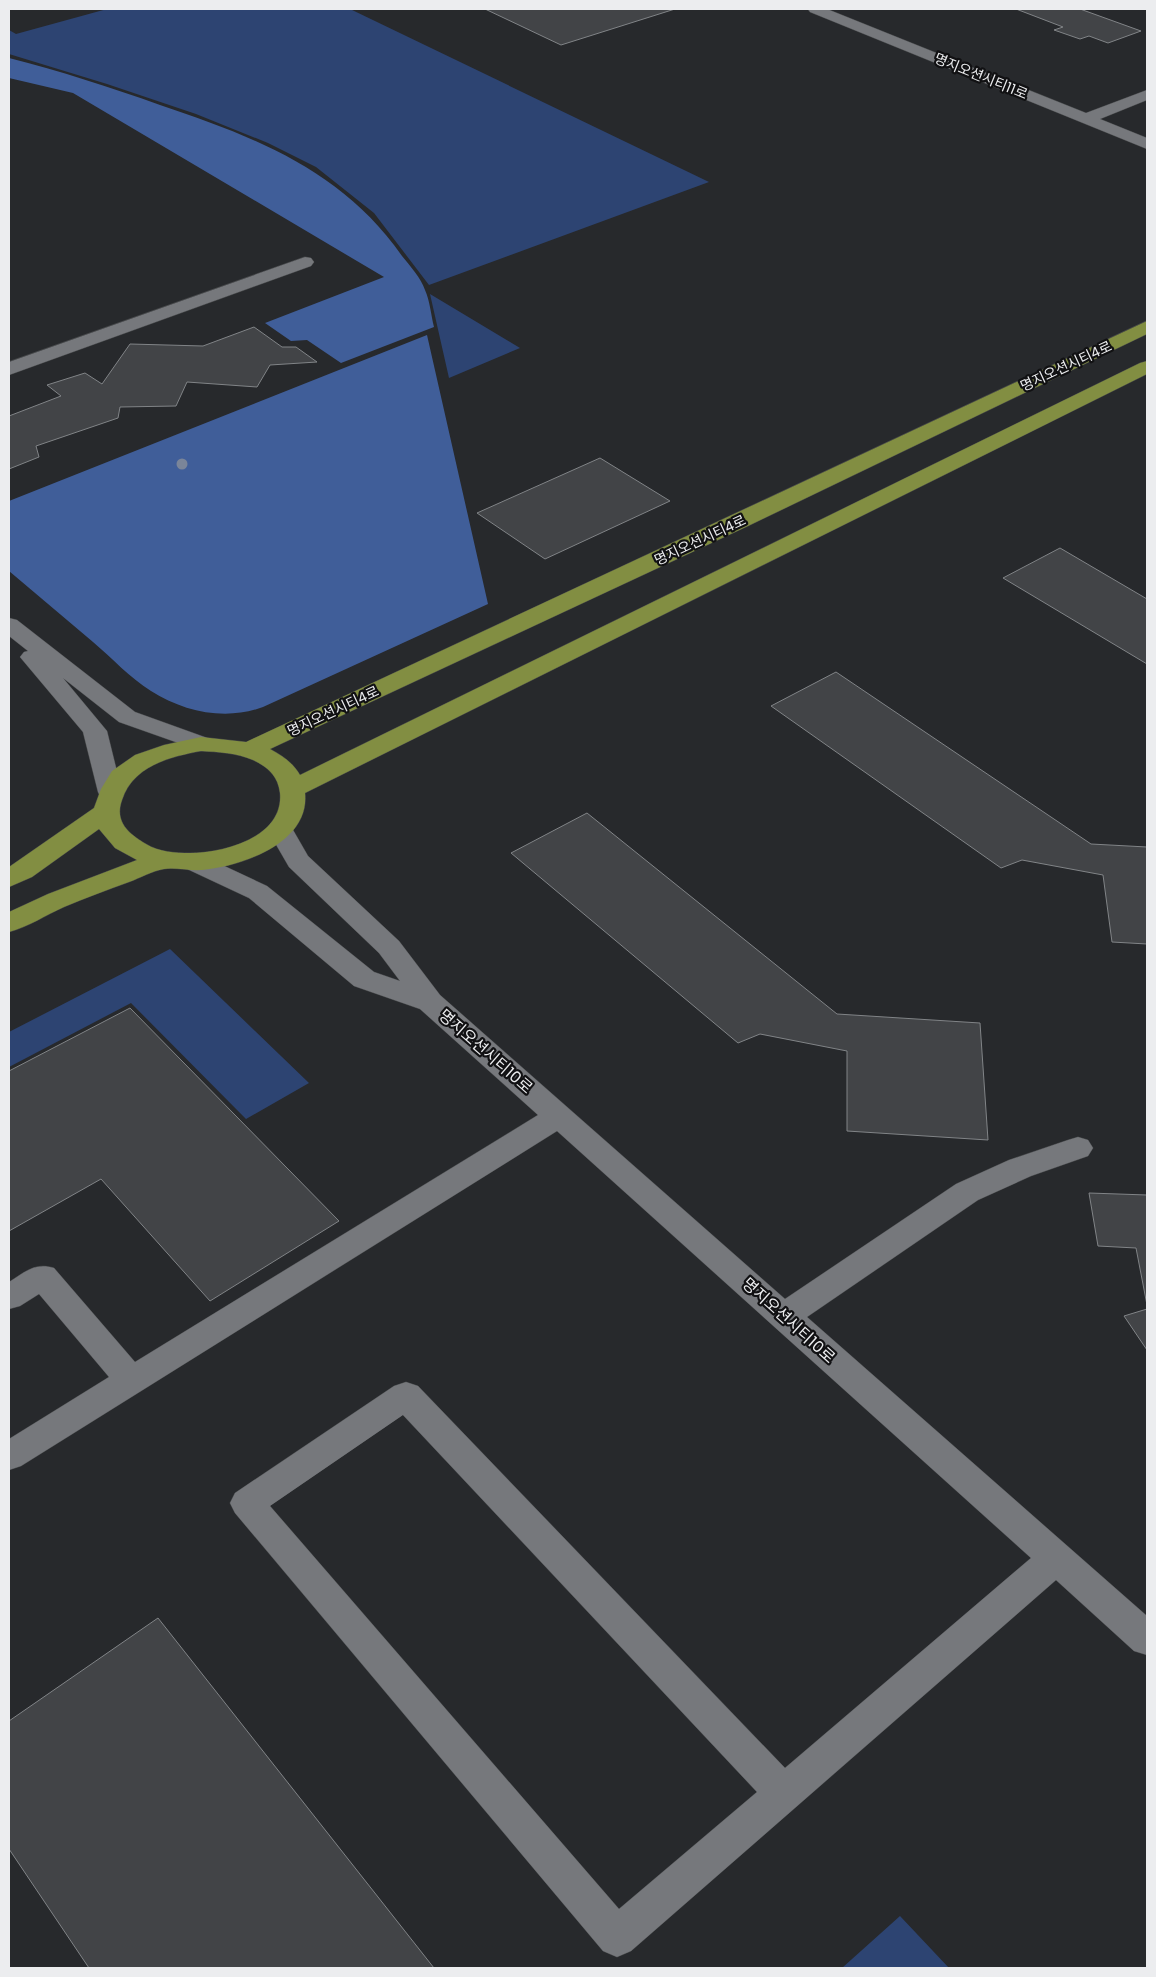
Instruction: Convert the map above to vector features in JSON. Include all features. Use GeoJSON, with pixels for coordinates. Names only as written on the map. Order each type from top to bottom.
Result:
{"type":"FeatureCollection","features":[{"type":"Feature","properties":{"kind":"main road","name":"명지오션시티4로"},"geometry":{"type":"LineString","coordinates":[[251,750],[1147,327]]}},
{"type":"Feature","properties":{"kind":"main road"},"geometry":{"type":"LineString","coordinates":[[294,788],[1147,367]]}},
{"type":"Feature","properties":{"kind":"main road"},"geometry":{"type":"LineString","coordinates":[[9,878],[23,870],[108,802],[123,774],[144,760],[171,749],[201,744],[230,745],[251,750],[271,759],[286,772],[294,788],[292,808],[280,829],[257,846],[227,857],[194,862],[162,860],[139,852],[122,841],[110,827],[108,802]]}},
{"type":"Feature","properties":{"kind":"main road"},"geometry":{"type":"LineString","coordinates":[[9,923],[57,900],[162,860]]}},
{"type":"Feature","properties":{"kind":"street","name":"명지오션시티11로"},"geometry":{"type":"LineString","coordinates":[[815,9],[1147,144]]}},
{"type":"Feature","properties":{"kind":"street"},"geometry":{"type":"LineString","coordinates":[[1086,119],[1147,95]]}},
{"type":"Feature","properties":{"kind":"street"},"geometry":{"type":"LineString","coordinates":[[9,369],[306,262]]}},
{"type":"Feature","properties":{"kind":"street"},"geometry":{"type":"LineString","coordinates":[[9,626],[127,716],[201,744]]}},
{"type":"Feature","properties":{"kind":"street"},"geometry":{"type":"LineString","coordinates":[[9,626],[95,731],[108,802]]}},
{"type":"Feature","properties":{"kind":"street"},"geometry":{"type":"LineString","coordinates":[[280,829],[298,861],[389,947],[430,1002]]}},
{"type":"Feature","properties":{"kind":"street"},"geometry":{"type":"LineString","coordinates":[[194,862],[258,892],[364,979],[430,1002]]}},
{"type":"Feature","properties":{"kind":"street","name":"명지오션시티10로"},"geometry":{"type":"LineString","coordinates":[[430,1002],[1147,1639]]}},
{"type":"Feature","properties":{"kind":"street"},"geometry":{"type":"LineString","coordinates":[[9,1456],[559,1116]]}},
{"type":"Feature","properties":{"kind":"street"},"geometry":{"type":"LineString","coordinates":[[784,1316],[967,1192],[1020,1168],[1078,1148]]}},
{"type":"Feature","properties":{"kind":"street"},"geometry":{"type":"LineString","coordinates":[[9,1297],[43,1277],[131,1380]]}},
{"type":"Feature","properties":{"kind":"street"},"geometry":{"type":"LineString","coordinates":[[784,1793],[406,1396],[247,1503],[617,1937],[784,1793],[1056,1558]]}},
{"type":"Feature","properties":{"kind":"shaded area"},"geometry":{"type":"Polygon","coordinates":[[[107,9],[350,9],[709,182],[429,285],[374,213],[316,167],[268,143],[196,114],[9,54],[9,30],[16,34],[107,9]]]}},
{"type":"Feature","properties":{"kind":"shaded area"},"geometry":{"type":"Polygon","coordinates":[[[9,58],[104,86],[195,117],[262,144],[294,160],[324,179],[352,201],[378,226],[421,281],[427,294],[434,327],[341,363],[307,340],[291,341],[265,323],[384,277],[73,93],[9,78],[9,58]]]}},
{"type":"Feature","properties":{"kind":"shaded area"},"geometry":{"type":"Polygon","coordinates":[[[430,294],[520,348],[449,378],[430,294]]]}},
{"type":"Feature","properties":{"kind":"shaded area"},"geometry":{"type":"Polygon","coordinates":[[[427,335],[488,604],[263,707],[249,711],[220,714],[191,709],[177,704],[143,686],[9,571],[9,501],[427,335]]]}},
{"type":"Feature","properties":{"kind":"shaded area"},"geometry":{"type":"Polygon","coordinates":[[[170,949],[309,1083],[246,1119],[131,1003],[9,1067],[9,1032],[170,949]]]}},
{"type":"Feature","properties":{"kind":"shaded area"},"geometry":{"type":"Polygon","coordinates":[[[900,1916],[949,1968],[842,1968],[900,1916]]]}},
{"type":"Feature","properties":{"kind":"building"},"geometry":{"type":"Polygon","coordinates":[[[485,9],[675,9],[561,45],[485,9]]]}},
{"type":"Feature","properties":{"kind":"building"},"geometry":{"type":"Polygon","coordinates":[[[1016,9],[1080,9],[1141,31],[1108,43],[1089,36],[1080,39],[1054,30],[1063,27],[1016,9]]]}},
{"type":"Feature","properties":{"kind":"building"},"geometry":{"type":"Polygon","coordinates":[[[254,327],[282,347],[296,347],[317,362],[270,365],[257,387],[187,382],[176,406],[120,407],[118,418],[36,446],[39,457],[9,469],[9,416],[61,396],[47,385],[85,373],[102,384],[130,344],[203,346],[254,327]]]}},
{"type":"Feature","properties":{"kind":"building"},"geometry":{"type":"Polygon","coordinates":[[[600,458],[670,501],[545,559],[477,513],[600,458]]]}},
{"type":"Feature","properties":{"kind":"building"},"geometry":{"type":"Polygon","coordinates":[[[1060,548],[1147,599],[1147,664],[1003,578],[1060,548]]]}},
{"type":"Feature","properties":{"kind":"building"},"geometry":{"type":"Polygon","coordinates":[[[836,672],[1091,844],[1147,847],[1147,944],[1112,942],[1103,875],[1022,860],[1001,868],[771,706],[836,672]]]}},
{"type":"Feature","properties":{"kind":"building"},"geometry":{"type":"Polygon","coordinates":[[[587,813],[837,1014],[980,1023],[988,1140],[847,1131],[847,1051],[760,1034],[738,1043],[511,853],[587,813]]]}},
{"type":"Feature","properties":{"kind":"building"},"geometry":{"type":"Polygon","coordinates":[[[130,1008],[339,1221],[210,1301],[101,1179],[9,1231],[9,1071],[130,1008]]]}},
{"type":"Feature","properties":{"kind":"building"},"geometry":{"type":"Polygon","coordinates":[[[1089,1193],[1147,1195],[1147,1305],[1136,1248],[1098,1246],[1089,1193]]]}},
{"type":"Feature","properties":{"kind":"building"},"geometry":{"type":"Polygon","coordinates":[[[1147,1309],[1147,1350],[1124,1316],[1147,1309]]]}},
{"type":"Feature","properties":{"kind":"building"},"geometry":{"type":"Polygon","coordinates":[[[158,1618],[434,1968],[89,1968],[9,1849],[9,1721],[158,1618]]]}}]}
